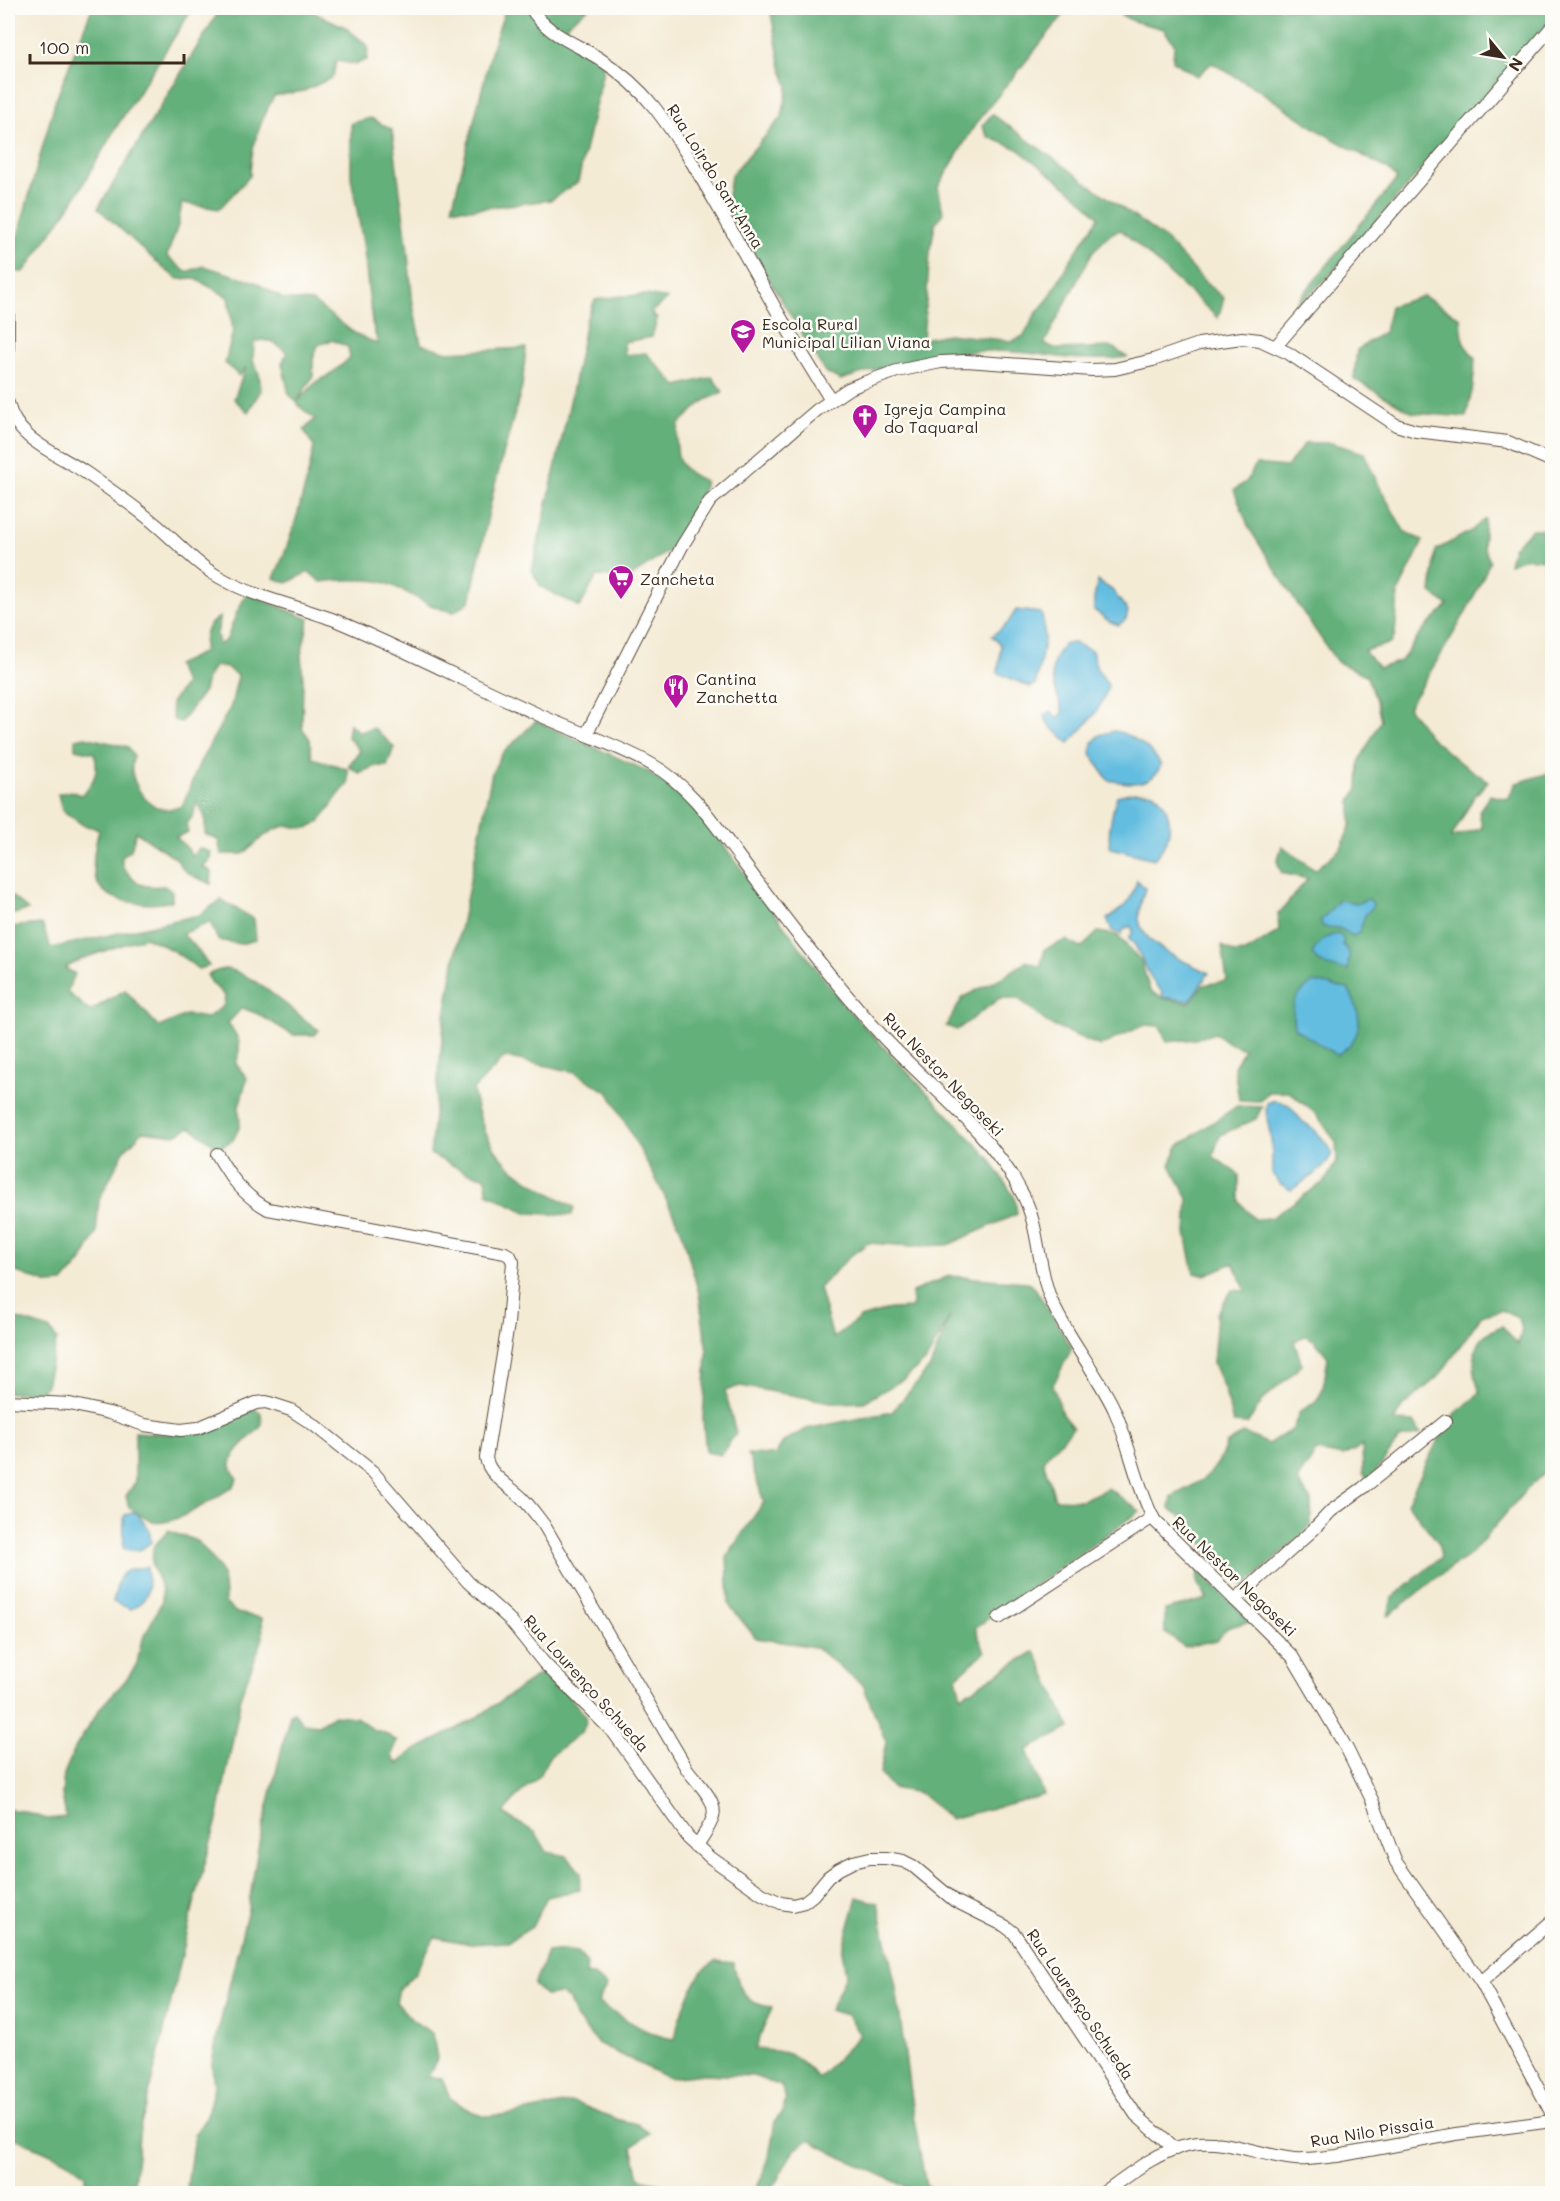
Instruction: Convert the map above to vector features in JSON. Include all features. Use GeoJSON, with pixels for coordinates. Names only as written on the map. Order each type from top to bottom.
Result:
{"type":"FeatureCollection","features":[{"type":"Feature","properties":{"kind":"street","name":"Rua Loirdo Sant'Anna"},"geometry":{"type":"LineString","coordinates":[[531,8],[546,26],[558,35],[598,57],[629,80],[654,107],[703,182],[831,400]]}},
{"type":"Feature","properties":{"kind":"street"},"geometry":{"type":"LineString","coordinates":[[1276,346],[1552,27]]}},
{"type":"Feature","properties":{"kind":"street"},"geometry":{"type":"LineString","coordinates":[[8,314],[8,349]]}},
{"type":"Feature","properties":{"kind":"street"},"geometry":{"type":"LineString","coordinates":[[586,735],[699,516],[723,488],[831,400],[879,377],[921,365],[966,361],[1092,370],[1132,366],[1181,349],[1223,340],[1242,338],[1260,340],[1276,346],[1396,424],[1416,431],[1508,442],[1552,461]]}},
{"type":"Feature","properties":{"kind":"street","name":"Rua Nestor Negoseki"},"geometry":{"type":"LineString","coordinates":[[8,403],[15,423],[32,439],[87,474],[142,514],[214,575],[244,589],[304,609],[372,636],[527,710],[651,764],[676,779],[696,799],[789,926],[825,970],[888,1042],[972,1124],[996,1152],[1024,1197],[1037,1234],[1043,1274],[1050,1297],[1116,1414],[1146,1504],[1153,1518],[1292,1656],[1308,1679],[1360,1774],[1396,1862],[1482,1983],[1552,2115]]}},
{"type":"Feature","properties":{"kind":"street"},"geometry":{"type":"LineString","coordinates":[[217,1154],[239,1188],[268,1209],[505,1252],[510,1256],[513,1262],[508,1324],[486,1458],[487,1465],[491,1472],[520,1496],[544,1525],[687,1769],[712,1801],[713,1817],[697,1846]]}},
{"type":"Feature","properties":{"kind":"street","name":"Rua Lourenço Schueda"},"geometry":{"type":"LineString","coordinates":[[8,1401],[70,1404],[100,1410],[151,1427],[181,1430],[198,1428],[247,1406],[266,1402],[291,1410],[314,1425],[373,1472],[468,1582],[508,1618],[544,1663],[614,1733],[677,1823],[697,1846],[762,1894],[781,1903],[794,1905],[804,1902],[828,1877],[853,1862],[870,1858],[886,1858],[913,1866],[955,1901],[1005,1926],[1014,1933],[1136,2115],[1175,2149]]}},
{"type":"Feature","properties":{"kind":"street"},"geometry":{"type":"LineString","coordinates":[[1235,1600],[1331,1511],[1446,1421]]}},
{"type":"Feature","properties":{"kind":"street"},"geometry":{"type":"LineString","coordinates":[[999,1618],[1153,1518]]}},
{"type":"Feature","properties":{"kind":"street"},"geometry":{"type":"LineString","coordinates":[[1482,1983],[1552,1921]]}},
{"type":"Feature","properties":{"kind":"street","name":"Rua Nilo Pissaia"},"geometry":{"type":"LineString","coordinates":[[1102,2193],[1155,2158],[1189,2144],[1220,2144],[1296,2159],[1311,2159],[1552,2121]]}},
{"type":"Feature","properties":{"kind":"green space"},"geometry":{"type":"Polygon","coordinates":[[[92,8],[193,8],[115,129],[74,200],[24,272],[8,271],[55,102],[92,8]]]}},
{"type":"Feature","properties":{"kind":"green space"},"geometry":{"type":"Polygon","coordinates":[[[221,8],[308,8],[345,27],[368,46],[367,60],[354,64],[336,61],[333,77],[304,91],[274,96],[257,134],[250,176],[219,209],[182,203],[178,225],[167,256],[186,272],[204,266],[255,282],[283,299],[313,302],[356,334],[378,344],[372,322],[363,243],[351,177],[351,123],[371,118],[392,130],[413,305],[421,344],[448,352],[526,348],[522,387],[494,488],[470,601],[454,612],[435,607],[380,581],[321,582],[309,572],[287,583],[274,578],[298,514],[314,447],[304,430],[315,419],[300,407],[289,394],[282,363],[287,353],[272,342],[263,340],[254,342],[253,361],[259,374],[261,390],[248,412],[234,399],[246,367],[239,376],[225,363],[233,331],[228,297],[194,278],[178,279],[98,208],[221,8]],[[332,340],[318,345],[313,359],[313,376],[297,402],[317,381],[328,376],[350,358],[348,347],[332,340]]]}},
{"type":"Feature","properties":{"kind":"green space"},"geometry":{"type":"Polygon","coordinates":[[[506,8],[589,8],[566,25],[581,47],[604,66],[578,182],[551,200],[474,209],[452,208],[493,45],[506,8]]]}},
{"type":"Feature","properties":{"kind":"green space"},"geometry":{"type":"Polygon","coordinates":[[[770,8],[1069,8],[976,123],[938,187],[943,213],[935,224],[930,253],[923,339],[948,334],[1012,341],[1024,336],[1035,315],[1049,298],[1066,267],[1099,217],[1078,196],[1016,148],[988,137],[982,126],[992,114],[1165,239],[1209,286],[1224,298],[1218,318],[1121,230],[1112,233],[1093,251],[1044,344],[1058,349],[1112,347],[1127,357],[1092,359],[989,351],[951,353],[913,360],[840,380],[825,372],[726,209],[731,175],[782,117],[788,86],[781,67],[770,8]]]}},
{"type":"Feature","properties":{"kind":"green space"},"geometry":{"type":"Polygon","coordinates":[[[1108,8],[1552,8],[1552,18],[1331,274],[1284,318],[1397,179],[1389,170],[1321,132],[1257,89],[1212,63],[1197,76],[1173,61],[1174,44],[1164,29],[1133,21],[1108,8]]]}},
{"type":"Feature","properties":{"kind":"green space"},"geometry":{"type":"Polygon","coordinates":[[[646,295],[668,299],[651,312],[657,319],[652,337],[624,342],[625,355],[646,353],[677,386],[712,377],[723,392],[704,401],[679,424],[677,452],[682,466],[705,481],[702,493],[670,550],[629,578],[597,576],[580,607],[541,587],[532,571],[586,320],[595,300],[646,295]]]}},
{"type":"Feature","properties":{"kind":"green space"},"geometry":{"type":"Polygon","coordinates":[[[1423,296],[1461,318],[1463,342],[1475,359],[1473,386],[1466,417],[1413,413],[1354,379],[1357,350],[1385,331],[1390,306],[1423,296]]]}},
{"type":"Feature","properties":{"kind":"green space"},"geometry":{"type":"Polygon","coordinates":[[[1305,443],[1332,443],[1364,453],[1404,531],[1423,541],[1398,593],[1395,635],[1391,643],[1364,651],[1379,668],[1401,661],[1424,629],[1448,605],[1431,593],[1436,550],[1471,531],[1485,519],[1483,546],[1490,561],[1463,617],[1408,707],[1429,736],[1458,761],[1488,781],[1474,797],[1451,838],[1482,828],[1479,811],[1490,795],[1508,799],[1516,783],[1552,772],[1552,1474],[1543,1474],[1525,1491],[1471,1554],[1388,1616],[1392,1598],[1441,1557],[1438,1542],[1407,1503],[1436,1444],[1456,1413],[1480,1393],[1474,1362],[1480,1340],[1489,1332],[1502,1326],[1518,1345],[1522,1329],[1518,1318],[1501,1310],[1481,1316],[1439,1376],[1402,1407],[1394,1421],[1414,1422],[1421,1434],[1399,1439],[1377,1471],[1367,1479],[1363,1473],[1362,1446],[1343,1456],[1317,1451],[1297,1480],[1311,1501],[1311,1526],[1245,1586],[1209,1553],[1191,1523],[1170,1509],[1172,1496],[1206,1477],[1218,1463],[1226,1444],[1244,1433],[1268,1444],[1293,1429],[1300,1411],[1315,1402],[1322,1390],[1328,1357],[1314,1340],[1305,1336],[1294,1341],[1302,1365],[1264,1399],[1247,1424],[1233,1423],[1225,1391],[1213,1363],[1217,1314],[1232,1290],[1246,1291],[1233,1263],[1205,1275],[1194,1273],[1186,1233],[1188,1198],[1170,1165],[1178,1146],[1237,1106],[1262,1107],[1256,1119],[1220,1135],[1213,1156],[1239,1175],[1239,1201],[1255,1220],[1272,1217],[1325,1181],[1337,1160],[1336,1142],[1316,1114],[1289,1092],[1268,1092],[1260,1101],[1239,1100],[1234,1067],[1244,1049],[1227,1042],[1215,1033],[1195,1039],[1167,1042],[1160,1026],[1144,1025],[1100,1046],[1049,1024],[1019,999],[1000,998],[957,1030],[946,1026],[963,997],[1003,977],[1027,961],[1040,967],[1045,949],[1066,940],[1081,948],[1098,932],[1117,935],[1141,961],[1150,991],[1162,998],[1189,1003],[1203,985],[1227,981],[1222,946],[1234,953],[1246,952],[1279,931],[1278,914],[1308,879],[1282,873],[1277,862],[1282,846],[1315,870],[1341,848],[1351,824],[1351,801],[1358,788],[1359,762],[1381,720],[1375,697],[1366,675],[1337,662],[1296,602],[1249,528],[1234,490],[1247,481],[1256,464],[1287,467],[1305,443]]]}},
{"type":"Feature","properties":{"kind":"green space"},"geometry":{"type":"Polygon","coordinates":[[[1532,529],[1550,529],[1552,534],[1552,599],[1544,599],[1546,584],[1544,560],[1525,558],[1509,564],[1513,548],[1532,529]]]}},
{"type":"Feature","properties":{"kind":"green space"},"geometry":{"type":"Polygon","coordinates":[[[247,593],[309,619],[301,655],[302,728],[310,739],[312,758],[348,769],[348,785],[315,825],[304,828],[280,827],[263,837],[243,854],[221,854],[218,840],[205,834],[205,817],[197,802],[193,816],[187,823],[188,832],[176,837],[192,856],[199,848],[211,852],[209,862],[202,866],[212,872],[211,884],[187,872],[177,859],[136,832],[131,850],[122,856],[122,866],[139,884],[164,886],[172,891],[172,901],[152,904],[128,902],[116,898],[99,886],[95,876],[95,846],[99,829],[83,825],[62,810],[58,794],[70,791],[81,795],[95,777],[94,753],[75,749],[75,739],[85,737],[128,747],[134,756],[132,772],[134,780],[142,795],[155,806],[163,809],[182,807],[199,764],[231,706],[238,676],[227,668],[214,666],[204,691],[181,722],[173,720],[171,703],[185,684],[176,665],[204,652],[206,632],[211,624],[220,617],[217,634],[219,645],[227,639],[247,593]]]}},
{"type":"Feature","properties":{"kind":"green space"},"geometry":{"type":"Polygon","coordinates":[[[536,721],[647,771],[691,802],[843,1004],[989,1158],[1015,1198],[1017,1214],[948,1245],[914,1246],[868,1243],[848,1258],[819,1288],[833,1338],[860,1318],[890,1309],[912,1308],[912,1292],[949,1276],[1027,1282],[1035,1288],[1072,1348],[1053,1385],[1062,1414],[1073,1428],[1043,1460],[1055,1499],[1082,1500],[1108,1488],[1140,1511],[975,1628],[985,1652],[956,1677],[961,1696],[1035,1651],[1070,1728],[1027,1750],[1044,1795],[950,1819],[920,1793],[892,1788],[880,1773],[886,1742],[863,1685],[815,1647],[756,1638],[729,1605],[727,1556],[764,1502],[748,1454],[775,1455],[783,1442],[806,1429],[892,1412],[930,1367],[950,1316],[926,1361],[904,1379],[864,1402],[837,1403],[740,1386],[725,1391],[736,1433],[721,1455],[706,1452],[703,1420],[707,1352],[699,1294],[682,1232],[609,1093],[575,1072],[505,1057],[473,1090],[486,1134],[495,1150],[520,1174],[574,1207],[572,1215],[528,1213],[487,1193],[486,1178],[464,1171],[430,1154],[444,1022],[456,950],[492,773],[501,755],[536,721]]]}},
{"type":"Feature","properties":{"kind":"green space"},"geometry":{"type":"Polygon","coordinates":[[[349,723],[359,732],[374,728],[394,747],[387,766],[376,766],[359,773],[348,766],[360,751],[347,736],[349,723]]]}},
{"type":"Feature","properties":{"kind":"green space"},"geometry":{"type":"Polygon","coordinates":[[[8,893],[28,910],[10,915],[9,927],[42,924],[51,948],[199,915],[221,900],[254,919],[256,940],[240,944],[218,940],[210,922],[182,934],[194,945],[209,966],[198,969],[173,951],[145,937],[81,959],[65,968],[75,974],[67,992],[90,1011],[125,990],[159,1027],[186,1015],[207,1018],[224,1005],[225,996],[207,975],[225,969],[247,977],[319,1030],[315,1035],[293,1035],[258,1014],[242,1008],[228,1023],[239,1042],[236,1064],[247,1078],[239,1107],[240,1126],[233,1140],[219,1148],[190,1127],[175,1135],[143,1131],[124,1151],[99,1200],[96,1234],[81,1262],[63,1283],[49,1284],[8,1269],[8,893]]]}},
{"type":"Feature","properties":{"kind":"green space"},"geometry":{"type":"Polygon","coordinates":[[[8,1316],[49,1329],[57,1339],[46,1385],[41,1392],[8,1393],[8,1316]]]}},
{"type":"Feature","properties":{"kind":"green space"},"geometry":{"type":"Polygon","coordinates":[[[255,1409],[261,1413],[262,1425],[238,1449],[232,1460],[231,1467],[237,1479],[234,1486],[195,1510],[172,1520],[153,1522],[129,1508],[126,1496],[135,1483],[135,1432],[167,1434],[205,1431],[255,1409]]]}},
{"type":"Feature","properties":{"kind":"green space"},"geometry":{"type":"Polygon","coordinates":[[[169,1530],[193,1539],[201,1546],[222,1575],[225,1603],[237,1613],[262,1618],[263,1638],[242,1692],[218,1816],[194,1904],[140,2127],[133,2193],[85,2193],[85,2175],[67,2161],[8,2135],[8,1809],[47,1819],[66,1817],[62,1794],[64,1774],[75,1748],[101,1707],[137,1664],[141,1643],[162,1601],[162,1590],[152,1565],[153,1547],[169,1530]]]}},
{"type":"Feature","properties":{"kind":"green space"},"geometry":{"type":"Polygon","coordinates":[[[1198,1571],[1251,1621],[1227,1628],[1216,1640],[1185,1647],[1165,1633],[1165,1610],[1207,1599],[1197,1582],[1198,1571]]]}},
{"type":"Feature","properties":{"kind":"green space"},"geometry":{"type":"Polygon","coordinates":[[[546,1670],[586,1716],[585,1726],[581,1732],[549,1757],[538,1777],[515,1798],[504,1814],[536,1833],[547,1852],[567,1856],[581,1873],[580,1890],[547,1897],[532,1927],[508,1942],[470,1944],[435,1937],[414,1974],[399,1989],[396,2002],[412,2020],[433,2034],[437,2059],[428,2077],[442,2078],[450,2098],[470,2111],[486,2116],[512,2114],[573,2102],[619,2120],[637,2124],[649,2133],[632,2147],[639,2177],[687,2193],[186,2194],[194,2135],[206,2118],[214,2087],[212,2063],[218,2032],[248,1909],[258,1848],[290,1714],[294,1712],[303,1723],[318,1725],[334,1715],[356,1717],[374,1730],[383,1732],[397,1741],[392,1756],[398,1764],[408,1754],[473,1720],[546,1670]]]}},
{"type":"Feature","properties":{"kind":"green space"},"geometry":{"type":"Polygon","coordinates":[[[857,1897],[878,1903],[896,1987],[913,2114],[926,2186],[942,2193],[920,2193],[809,2140],[793,2151],[770,2193],[752,2193],[763,2176],[775,2121],[782,2112],[786,2099],[781,2086],[753,2076],[704,2074],[668,2078],[597,2043],[575,2016],[569,2000],[560,1994],[546,1996],[534,1985],[547,1952],[564,1950],[577,1952],[587,1963],[586,1974],[592,1975],[607,1986],[599,1999],[599,2004],[645,2030],[675,2039],[679,2020],[701,1972],[716,1961],[733,1963],[741,1988],[748,1999],[754,2003],[772,2007],[755,2049],[791,2055],[818,2078],[860,2035],[847,2015],[830,2010],[846,1975],[842,1951],[857,1897]]]}},
{"type":"Feature","properties":{"kind":"water"},"geometry":{"type":"Polygon","coordinates":[[[1098,581],[1112,590],[1128,611],[1126,619],[1119,625],[1110,622],[1094,610],[1098,581]]]}},
{"type":"Feature","properties":{"kind":"water"},"geometry":{"type":"Polygon","coordinates":[[[1016,610],[1041,613],[1043,621],[1044,639],[1041,659],[1035,685],[1030,687],[998,673],[1001,645],[992,636],[1008,623],[1016,610]]]}},
{"type":"Feature","properties":{"kind":"water"},"geometry":{"type":"Polygon","coordinates":[[[1074,643],[1092,651],[1096,667],[1108,685],[1098,709],[1069,743],[1048,724],[1045,715],[1051,711],[1057,718],[1063,713],[1054,686],[1052,670],[1064,644],[1074,643]]]}},
{"type":"Feature","properties":{"kind":"water"},"geometry":{"type":"Polygon","coordinates":[[[1114,731],[1134,739],[1157,759],[1161,765],[1152,778],[1139,783],[1108,780],[1091,754],[1092,743],[1100,735],[1114,731]]]}},
{"type":"Feature","properties":{"kind":"water"},"geometry":{"type":"Polygon","coordinates":[[[1134,792],[1155,794],[1162,801],[1168,814],[1169,828],[1166,841],[1154,859],[1111,848],[1110,830],[1117,796],[1134,792]]]}},
{"type":"Feature","properties":{"kind":"water"},"geometry":{"type":"Polygon","coordinates":[[[1137,880],[1145,888],[1139,916],[1141,926],[1147,936],[1166,952],[1209,973],[1189,1001],[1162,997],[1162,992],[1152,980],[1135,945],[1128,938],[1133,930],[1130,926],[1123,930],[1122,934],[1112,931],[1107,919],[1127,903],[1137,880]]]}},
{"type":"Feature","properties":{"kind":"water"},"geometry":{"type":"Polygon","coordinates":[[[1368,899],[1373,903],[1372,908],[1365,915],[1359,933],[1353,936],[1339,928],[1324,927],[1320,922],[1339,900],[1358,903],[1368,899]]]}},
{"type":"Feature","properties":{"kind":"water"},"geometry":{"type":"Polygon","coordinates":[[[1338,934],[1343,937],[1343,945],[1349,952],[1348,970],[1323,964],[1312,954],[1322,940],[1338,934]]]}},
{"type":"Feature","properties":{"kind":"water"},"geometry":{"type":"Polygon","coordinates":[[[1313,982],[1348,989],[1357,1008],[1356,1034],[1345,1049],[1336,1055],[1294,1028],[1293,1007],[1297,997],[1313,982]]]}},
{"type":"Feature","properties":{"kind":"water"},"geometry":{"type":"Polygon","coordinates":[[[1275,1100],[1289,1105],[1302,1121],[1314,1129],[1332,1153],[1320,1169],[1291,1190],[1279,1183],[1272,1172],[1272,1147],[1266,1110],[1267,1103],[1275,1100]]]}},
{"type":"Feature","properties":{"kind":"water"},"geometry":{"type":"Polygon","coordinates":[[[136,1512],[149,1529],[151,1542],[138,1550],[123,1548],[125,1515],[136,1512]]]}},
{"type":"Feature","properties":{"kind":"water"},"geometry":{"type":"Polygon","coordinates":[[[147,1567],[147,1592],[142,1601],[131,1609],[113,1602],[121,1576],[130,1570],[147,1567]]]}},
{"type":"Feature","properties":{"kind":"place","name":"Escola Rural Municipal Lilian Viana"},"geometry":{"type":"Point","coordinates":[743,355]}},
{"type":"Feature","properties":{"kind":"place","name":"Igreja Campina do Taquaral"},"geometry":{"type":"Point","coordinates":[865,440]}},
{"type":"Feature","properties":{"kind":"place","name":"Zancheta"},"geometry":{"type":"Point","coordinates":[621,601]}},
{"type":"Feature","properties":{"kind":"place","name":"Cantina Zanchetta"},"geometry":{"type":"Point","coordinates":[676,710]}}]}
